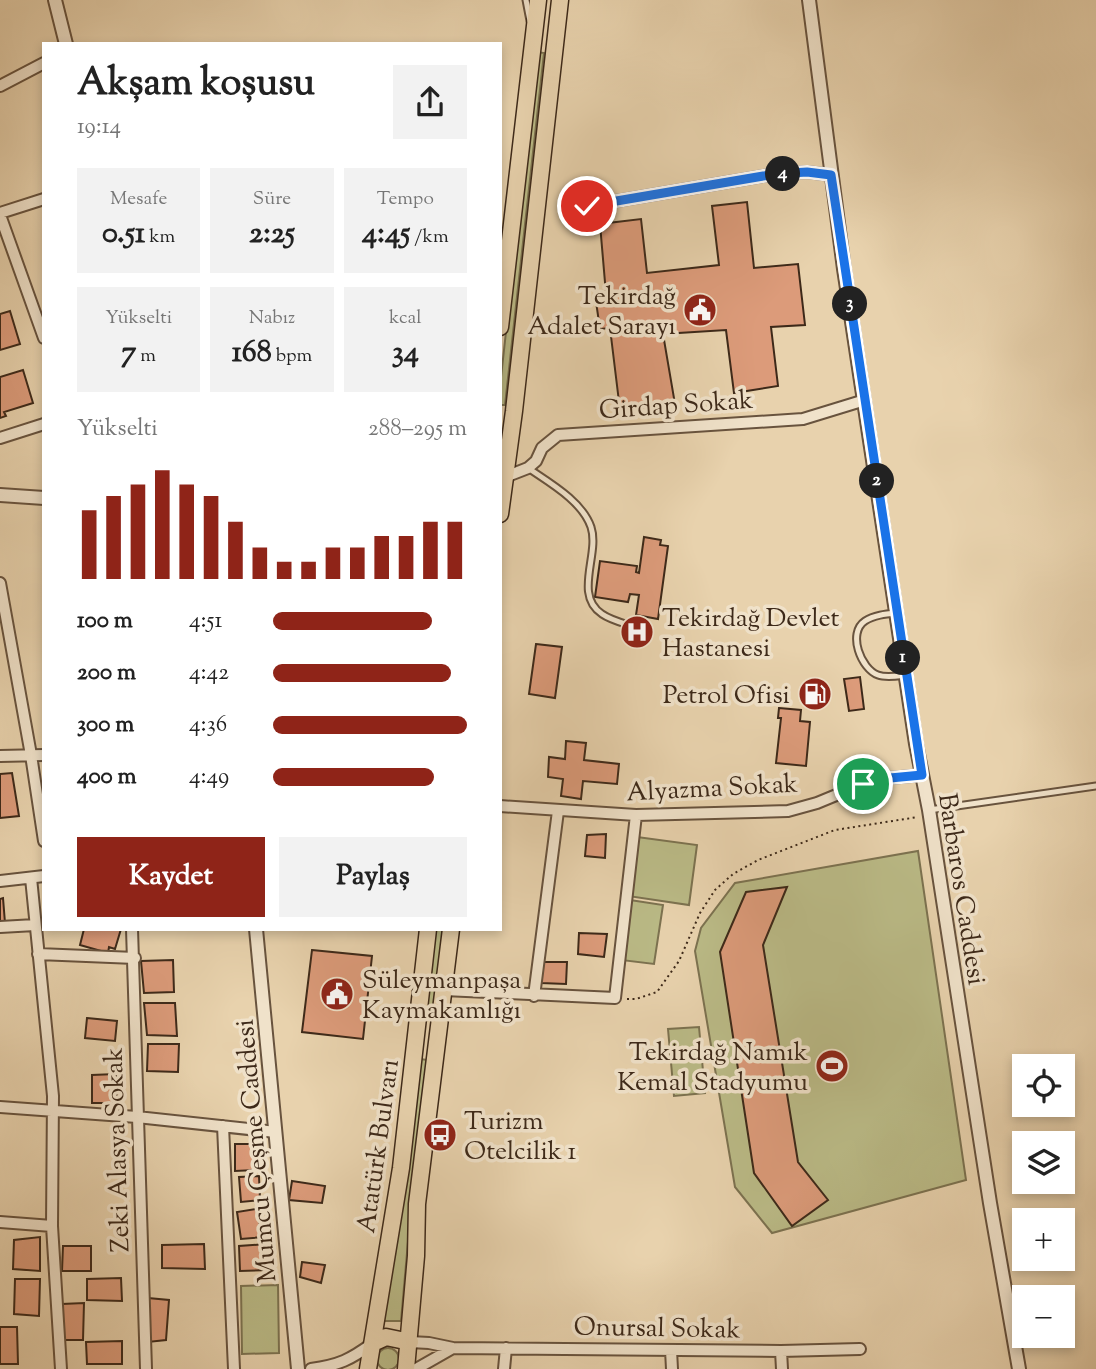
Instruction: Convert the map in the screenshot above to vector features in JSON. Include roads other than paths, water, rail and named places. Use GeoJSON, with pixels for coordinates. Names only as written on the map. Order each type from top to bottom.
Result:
{"type":"FeatureCollection","features":[{"type":"Feature","properties":{"kind":"main road"},"geometry":{"type":"LineString","coordinates":[[502,309],[538,0]]}},
{"type":"Feature","properties":{"kind":"main road"},"geometry":{"type":"LineString","coordinates":[[502,499],[560,0]]}},
{"type":"Feature","properties":{"kind":"main road","name":"Atatürk Bulvarı"},"geometry":{"type":"LineString","coordinates":[[368,1369],[401,1168],[428,931]]}},
{"type":"Feature","properties":{"kind":"main road","name":"Atatürk Bulvarı"},"geometry":{"type":"LineString","coordinates":[[406,1369],[410,1342],[417,1204],[451,931]]}},
{"type":"Feature","properties":{"kind":"main road"},"geometry":{"type":"LineString","coordinates":[[373,1343],[386,1337],[410,1342]]}},
{"type":"Feature","properties":{"kind":"street"},"geometry":{"type":"LineString","coordinates":[[55,0],[66,42]]}},
{"type":"Feature","properties":{"kind":"street","name":"Barbaros Caddesi"},"geometry":{"type":"LineString","coordinates":[[809,0],[831,175],[906,675],[1019,1369]]}},
{"type":"Feature","properties":{"kind":"street"},"geometry":{"type":"LineString","coordinates":[[0,86],[42,64]]}},
{"type":"Feature","properties":{"kind":"street"},"geometry":{"type":"LineString","coordinates":[[587,206],[775,174],[807,172],[831,175]]}},
{"type":"Feature","properties":{"kind":"street"},"geometry":{"type":"LineString","coordinates":[[42,200],[0,214],[42,332]]}},
{"type":"Feature","properties":{"kind":"street","name":"Girdap Sokak"},"geometry":{"type":"LineString","coordinates":[[505,477],[528,468],[536,461],[542,447],[558,435],[803,419],[865,400]]}},
{"type":"Feature","properties":{"kind":"street"},"geometry":{"type":"LineString","coordinates":[[0,438],[42,425]]}},
{"type":"Feature","properties":{"kind":"street"},"geometry":{"type":"LineString","coordinates":[[0,495],[42,498]]}},
{"type":"Feature","properties":{"kind":"street"},"geometry":{"type":"LineString","coordinates":[[0,583],[42,828]]}},
{"type":"Feature","properties":{"kind":"street"},"geometry":{"type":"LineString","coordinates":[[0,756],[42,755]]}},
{"type":"Feature","properties":{"kind":"street","name":"Alyazma Sokak"},"geometry":{"type":"LineString","coordinates":[[502,806],[636,815],[788,811],[817,803],[863,784],[922,775]]}},
{"type":"Feature","properties":{"kind":"street"},"geometry":{"type":"LineString","coordinates":[[534,996],[558,811]]}},
{"type":"Feature","properties":{"kind":"street"},"geometry":{"type":"LineString","coordinates":[[444,990],[615,999],[636,815]]}},
{"type":"Feature","properties":{"kind":"street"},"geometry":{"type":"LineString","coordinates":[[0,881],[42,876]]}},
{"type":"Feature","properties":{"kind":"street"},"geometry":{"type":"LineString","coordinates":[[31,878],[54,1096],[52,1226],[61,1369]]}},
{"type":"Feature","properties":{"kind":"street"},"geometry":{"type":"LineString","coordinates":[[0,928],[35,925]]}},
{"type":"Feature","properties":{"kind":"street","name":"Zeki Alasya Sokak"},"geometry":{"type":"LineString","coordinates":[[132,931],[146,1369]]}},
{"type":"Feature","properties":{"kind":"street","name":"Mumcu Çeşme Caddesi"},"geometry":{"type":"LineString","coordinates":[[256,931],[298,1369]]}},
{"type":"Feature","properties":{"kind":"street"},"geometry":{"type":"LineString","coordinates":[[38,954],[135,958]]}},
{"type":"Feature","properties":{"kind":"street"},"geometry":{"type":"LineString","coordinates":[[0,1107],[137,1117],[276,1132]]}},
{"type":"Feature","properties":{"kind":"street"},"geometry":{"type":"LineString","coordinates":[[223,1126],[234,1369]]}},
{"type":"Feature","properties":{"kind":"street"},"geometry":{"type":"LineString","coordinates":[[0,1222],[52,1226]]}},
{"type":"Feature","properties":{"kind":"street","name":"Onursal Sokak"},"geometry":{"type":"LineString","coordinates":[[410,1342],[453,1348],[506,1349],[860,1349]]}},
{"type":"Feature","properties":{"kind":"street"},"geometry":{"type":"LineString","coordinates":[[311,1369],[328,1367],[354,1357],[373,1343]]}},
{"type":"Feature","properties":{"kind":"street"},"geometry":{"type":"LineString","coordinates":[[416,1369],[453,1348]]}},
{"type":"Feature","properties":{"kind":"street"},"geometry":{"type":"LineString","coordinates":[[504,1369],[506,1349]]}},
{"type":"Feature","properties":{"kind":"street"},"geometry":{"type":"LineString","coordinates":[[671,1350],[671,1369]]}},
{"type":"Feature","properties":{"kind":"street"},"geometry":{"type":"LineString","coordinates":[[781,1351],[782,1369]]}},
{"type":"Feature","properties":{"kind":"lane"},"geometry":{"type":"LineString","coordinates":[[526,0],[529,19],[534,27]]}},
{"type":"Feature","properties":{"kind":"lane"},"geometry":{"type":"LineString","coordinates":[[528,468],[558,489],[583,512],[591,529],[592,555],[588,588],[592,604],[603,615],[638,628]]}},
{"type":"Feature","properties":{"kind":"lane"},"geometry":{"type":"LineString","coordinates":[[897,613],[873,617],[863,622],[856,640],[868,669],[877,675],[906,675]]}},
{"type":"Feature","properties":{"kind":"lane"},"geometry":{"type":"LineString","coordinates":[[929,813],[1096,786]]}},
{"type":"Feature","properties":{"kind":"place","name":"Tekirdağ Adalet Sarayı"},"geometry":{"type":"Point","coordinates":[700,310]}},
{"type":"Feature","properties":{"kind":"place","name":"Tekirdağ Devlet Hastanesi"},"geometry":{"type":"Point","coordinates":[637,632]}},
{"type":"Feature","properties":{"kind":"place","name":"Petrol Ofisi"},"geometry":{"type":"Point","coordinates":[815,694]}},
{"type":"Feature","properties":{"kind":"place","name":"Süleymanpaşa Kaymakamlığı"},"geometry":{"type":"Point","coordinates":[337,994]}},
{"type":"Feature","properties":{"kind":"place","name":"Tekirdağ Namık Kemal Stadyumu"},"geometry":{"type":"Point","coordinates":[832,1066]}},
{"type":"Feature","properties":{"kind":"place","name":"Turizm Otelcilik 1"},"geometry":{"type":"Point","coordinates":[440,1135]}}]}
